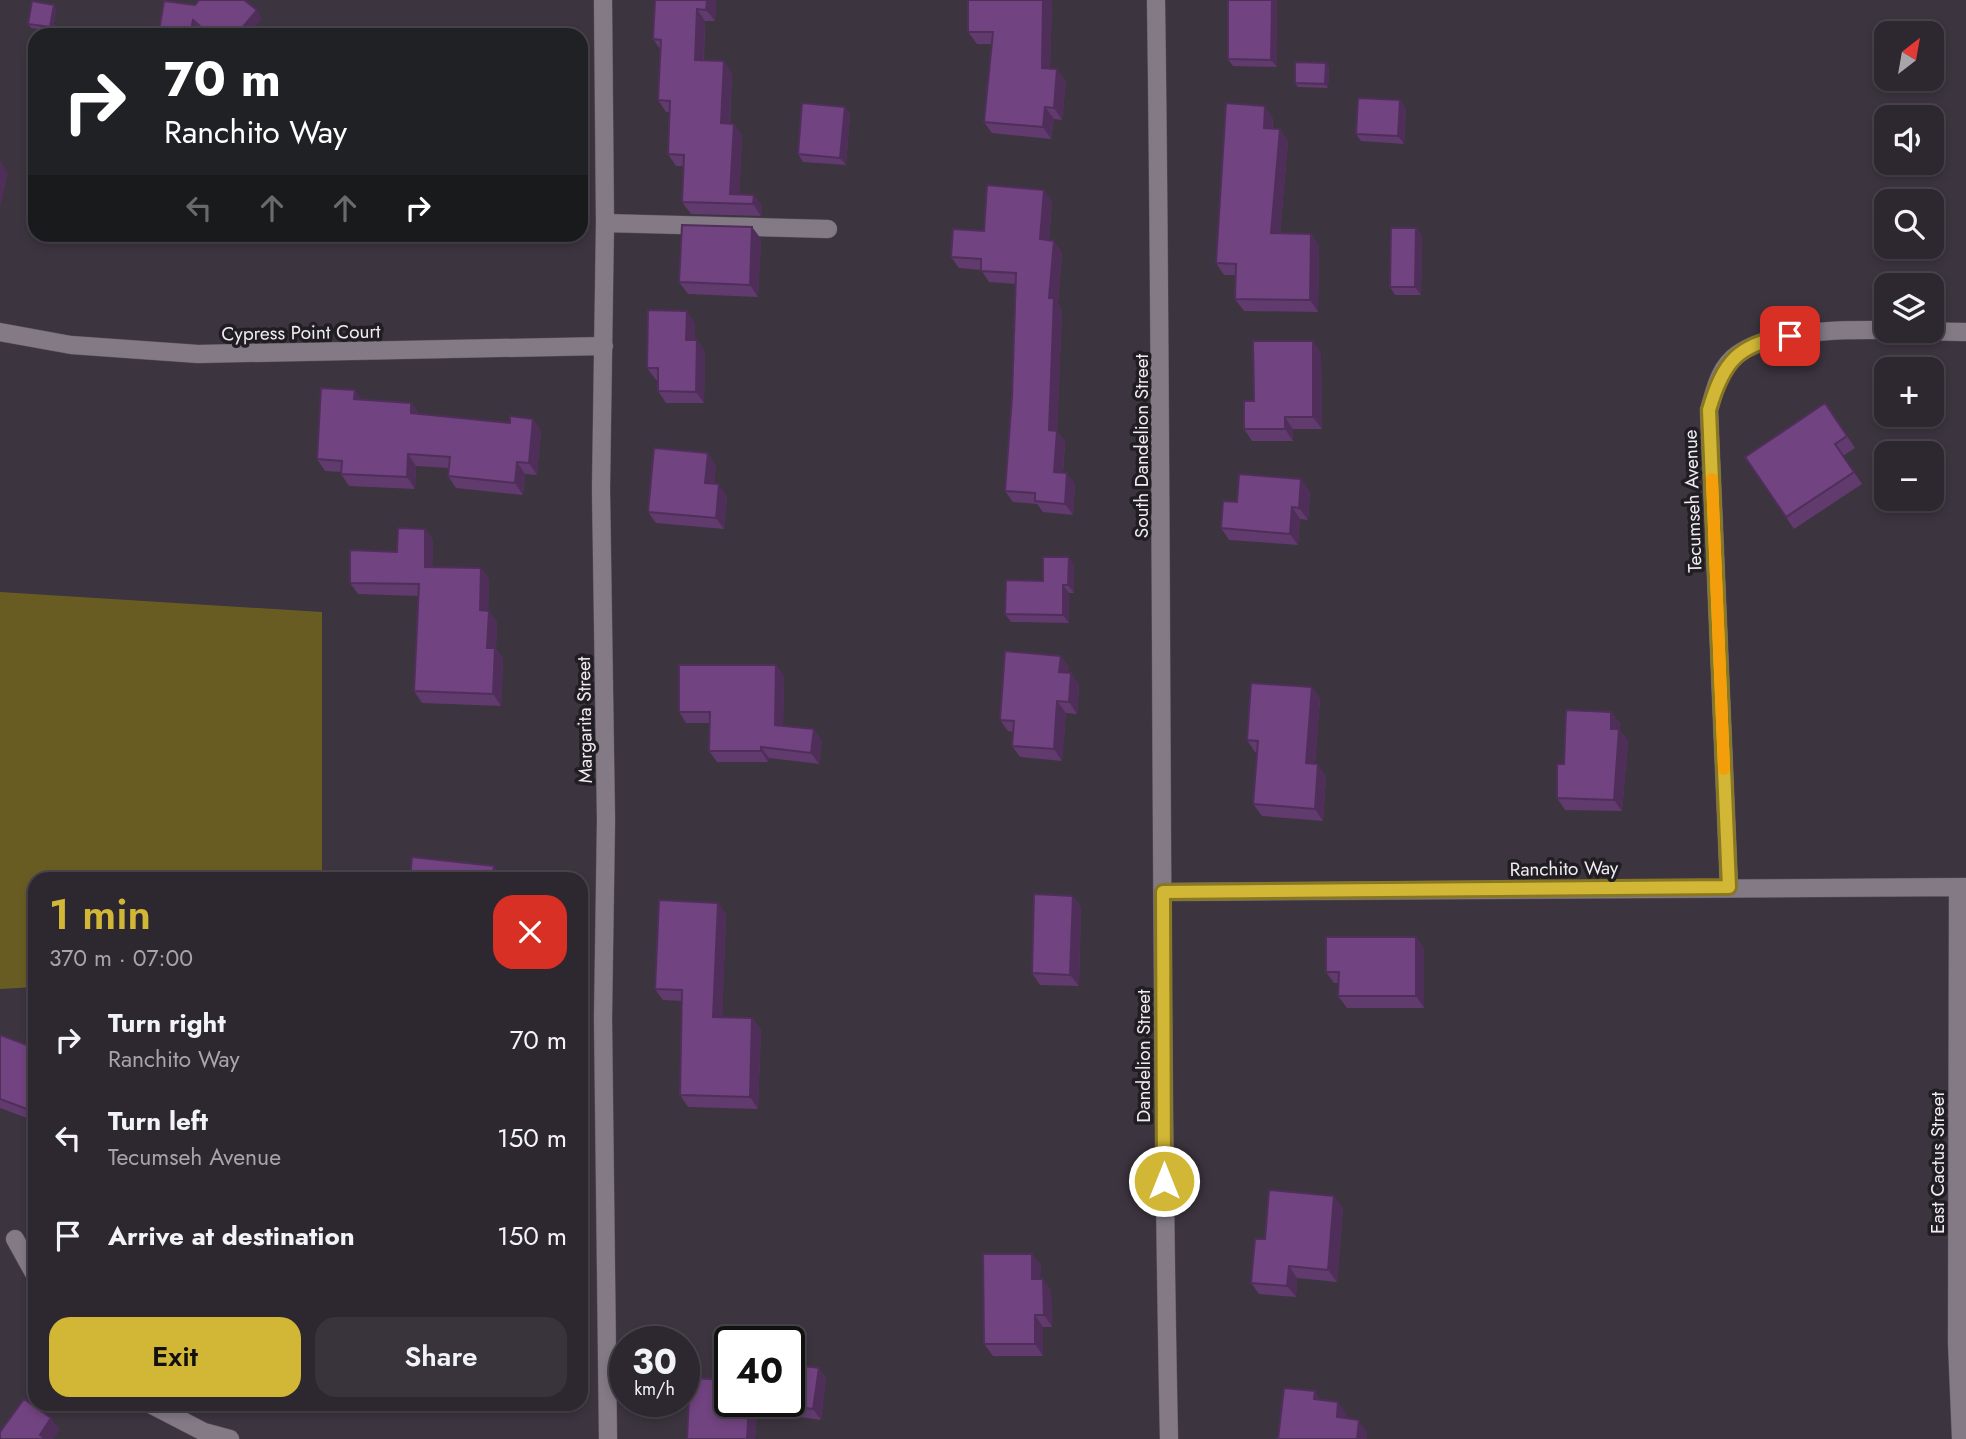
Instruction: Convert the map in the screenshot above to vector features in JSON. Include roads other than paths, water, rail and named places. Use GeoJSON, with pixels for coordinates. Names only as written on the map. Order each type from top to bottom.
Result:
{"type":"FeatureCollection","features":[{"type":"Feature","properties":{"kind":"street","name":"Margarita Street"},"geometry":{"type":"LineString","coordinates":[[603,0],[605,223],[601,489],[606,820],[603,1018],[608,1439]]}},
{"type":"Feature","properties":{"kind":"street","name":"South Dandelion Street"},"geometry":{"type":"LineString","coordinates":[[1156,0],[1162,364],[1163,892]]}},
{"type":"Feature","properties":{"kind":"street"},"geometry":{"type":"LineString","coordinates":[[605,223],[828,229]]}},
{"type":"Feature","properties":{"kind":"street","name":"Cypress Point Court"},"geometry":{"type":"LineString","coordinates":[[0,332],[71,345],[198,354],[604,346]]}},
{"type":"Feature","properties":{"kind":"street","name":"Tecumseh Avenue"},"geometry":{"type":"LineString","coordinates":[[1729,887],[1709,410],[1720,375],[1736,355],[1764,340],[1815,332],[1966,332]]}},
{"type":"Feature","properties":{"kind":"street","name":"Ranchito Way"},"geometry":{"type":"LineString","coordinates":[[1163,892],[1962,887]]}},
{"type":"Feature","properties":{"kind":"street","name":"East Cactus Street"},"geometry":{"type":"LineString","coordinates":[[1961,1439],[1957,1343],[1962,887]]}},
{"type":"Feature","properties":{"kind":"street","name":"Dandelion Street"},"geometry":{"type":"LineString","coordinates":[[1163,892],[1169,1439]]}},
{"type":"Feature","properties":{"kind":"street"},"geometry":{"type":"LineString","coordinates":[[15,1239],[28,1262]]}},
{"type":"Feature","properties":{"kind":"street"},"geometry":{"type":"LineString","coordinates":[[163,1411],[204,1433],[230,1439]]}}]}
